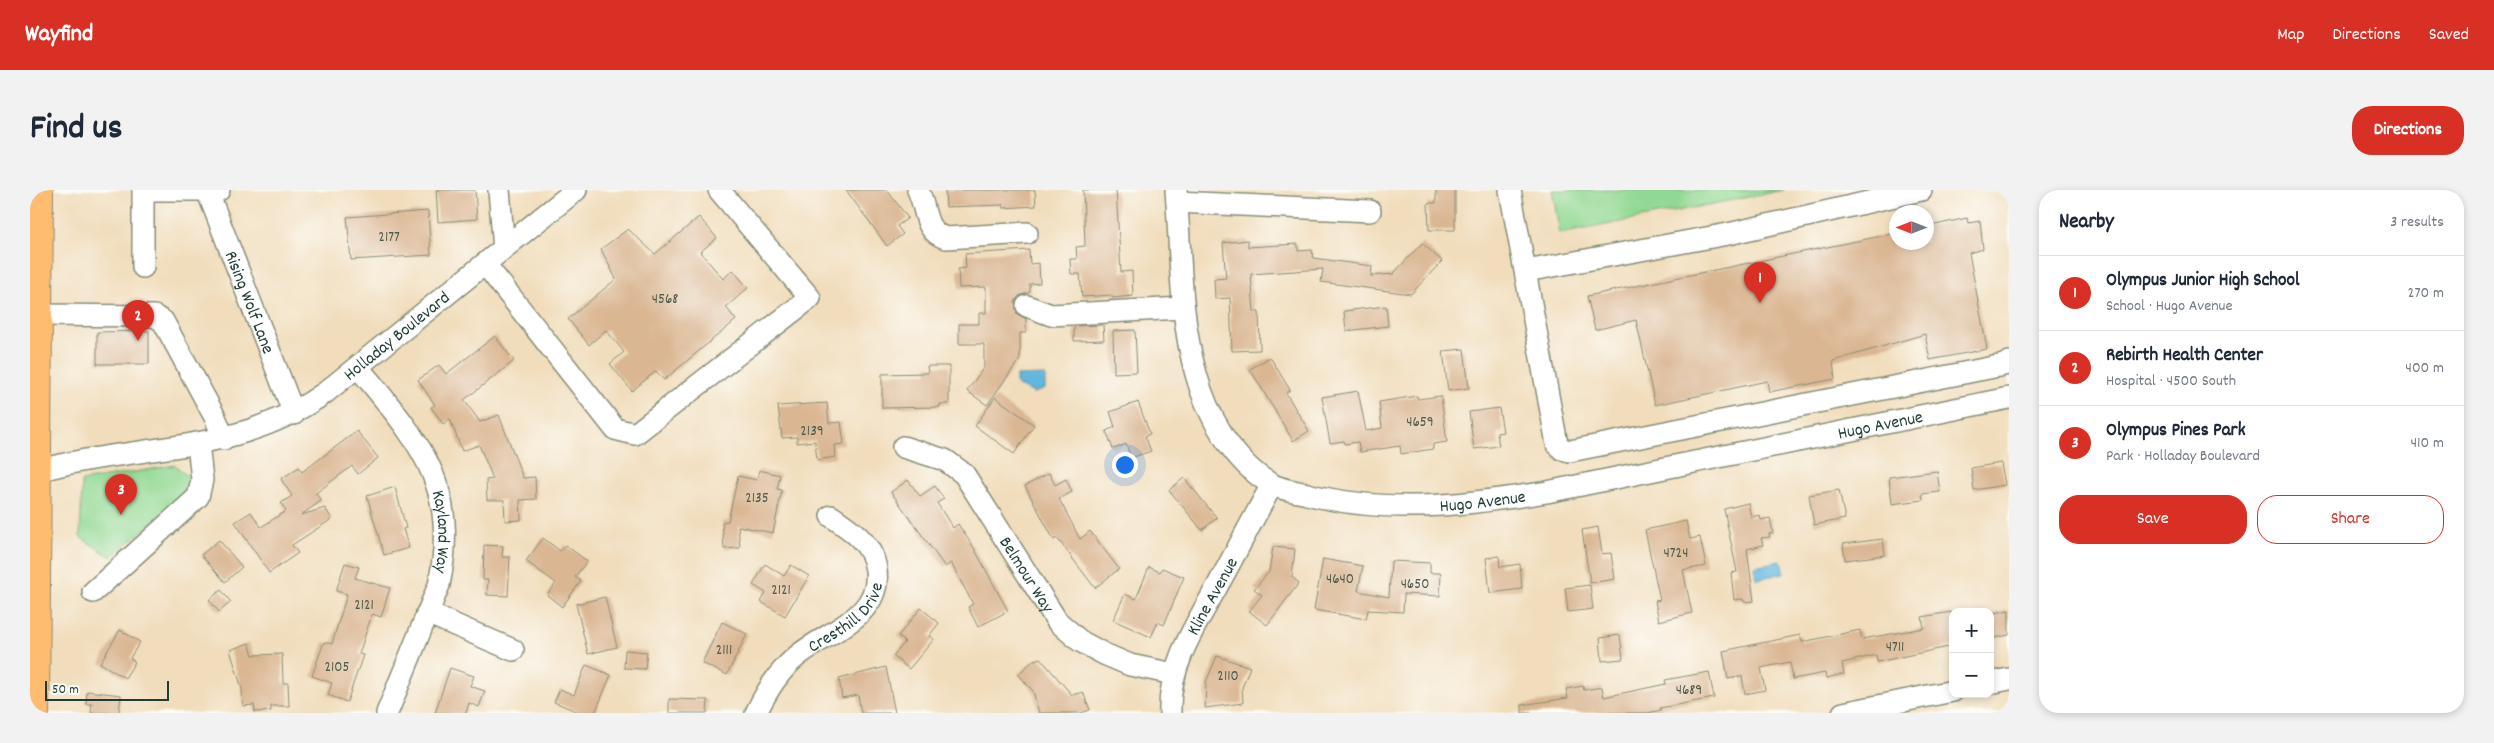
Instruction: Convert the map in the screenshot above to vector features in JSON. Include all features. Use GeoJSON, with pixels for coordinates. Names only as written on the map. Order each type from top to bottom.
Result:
{"type":"FeatureCollection","features":[{"type":"Feature","properties":{"kind":"main road"},"geometry":{"type":"LineString","coordinates":[[35,713],[34,472],[38,315],[34,275],[39,190]]}},
{"type":"Feature","properties":{"kind":"street"},"geometry":{"type":"LineString","coordinates":[[143,267],[143,190],[219,190]]}},
{"type":"Feature","properties":{"kind":"street","name":"Rising Wolf Lane"},"geometry":{"type":"LineString","coordinates":[[207,190],[294,414]]}},
{"type":"Feature","properties":{"kind":"street"},"geometry":{"type":"LineString","coordinates":[[500,190],[504,249]]}},
{"type":"Feature","properties":{"kind":"street","name":"Holladay Boulevard"},"geometry":{"type":"LineString","coordinates":[[34,472],[78,460],[224,439],[260,429],[294,414],[358,367],[576,190]]}},
{"type":"Feature","properties":{"kind":"street"},"geometry":{"type":"LineString","coordinates":[[485,264],[615,429],[635,434],[810,298],[719,190]]}},
{"type":"Feature","properties":{"kind":"street"},"geometry":{"type":"LineString","coordinates":[[918,190],[928,223],[938,236],[946,238],[1027,232]]}},
{"type":"Feature","properties":{"kind":"street"},"geometry":{"type":"LineString","coordinates":[[1510,190],[1557,444],[1562,449],[1570,451],[2004,365],[2009,362]]}},
{"type":"Feature","properties":{"kind":"street"},"geometry":{"type":"LineString","coordinates":[[1526,271],[1720,235],[1921,190]]}},
{"type":"Feature","properties":{"kind":"street"},"geometry":{"type":"LineString","coordinates":[[1176,196],[1370,211]]}},
{"type":"Feature","properties":{"kind":"street","name":"Hugo Avenue"},"geometry":{"type":"LineString","coordinates":[[1176,196],[1184,308],[1196,374],[1209,409],[1227,441],[1247,465],[1272,485],[1336,501],[1370,505],[1428,507],[1486,502],[1548,492],[2009,398]]}},
{"type":"Feature","properties":{"kind":"street"},"geometry":{"type":"LineString","coordinates":[[1027,306],[1050,315],[1184,308]]}},
{"type":"Feature","properties":{"kind":"street"},"geometry":{"type":"LineString","coordinates":[[38,315],[154,316],[163,322],[215,417],[224,439]]}},
{"type":"Feature","properties":{"kind":"street","name":"Kayland Way"},"geometry":{"type":"LineString","coordinates":[[358,367],[421,450],[434,474],[442,501],[446,530],[444,562],[439,585],[387,713]]}},
{"type":"Feature","properties":{"kind":"street"},"geometry":{"type":"LineString","coordinates":[[92,592],[198,497],[202,480],[198,443]]}},
{"type":"Feature","properties":{"kind":"street","name":"Belmour Way"},"geometry":{"type":"LineString","coordinates":[[903,447],[945,460],[964,474],[1057,621],[1080,641],[1130,665],[1174,674]]}},
{"type":"Feature","properties":{"kind":"street","name":"Kline Avenue"},"geometry":{"type":"LineString","coordinates":[[1170,713],[1170,695],[1174,674],[1186,644],[1272,485]]}},
{"type":"Feature","properties":{"kind":"street","name":"Cresthill Drive"},"geometry":{"type":"LineString","coordinates":[[756,713],[774,682],[789,663],[806,649],[854,618],[869,605],[873,597],[877,579],[870,551],[854,532],[832,516]]}},
{"type":"Feature","properties":{"kind":"street"},"geometry":{"type":"LineString","coordinates":[[427,613],[513,650]]}},
{"type":"Feature","properties":{"kind":"street"},"geometry":{"type":"LineString","coordinates":[[1994,682],[2009,679]]}},
{"type":"Feature","properties":{"kind":"street"},"geometry":{"type":"LineString","coordinates":[[1843,713],[1949,691]]}},
{"type":"Feature","properties":{"kind":"green space"},"geometry":{"type":"Polygon","coordinates":[[[1552,190],[1784,190],[1560,234],[1552,190]]]}},
{"type":"Feature","properties":{"kind":"green space"},"geometry":{"type":"Polygon","coordinates":[[[175,465],[189,478],[187,494],[111,557],[80,537],[82,481],[175,465]]]}},
{"type":"Feature","properties":{"kind":"water"},"geometry":{"type":"Polygon","coordinates":[[[1045,375],[1045,389],[1034,393],[1016,385],[1016,376],[1045,375]]]}},
{"type":"Feature","properties":{"kind":"water"},"geometry":{"type":"Polygon","coordinates":[[[1781,561],[1784,573],[1757,579],[1754,566],[1781,561]]]}},
{"type":"Feature","properties":{"kind":"building"},"geometry":{"type":"Polygon","coordinates":[[[436,190],[475,190],[477,219],[438,222],[436,190]]]}},
{"type":"Feature","properties":{"kind":"building"},"geometry":{"type":"Polygon","coordinates":[[[846,190],[887,190],[908,218],[897,226],[903,234],[887,246],[846,190]]]}},
{"type":"Feature","properties":{"kind":"building"},"geometry":{"type":"Polygon","coordinates":[[[945,190],[1035,190],[1036,206],[1003,208],[1003,205],[946,207],[945,190]]]}},
{"type":"Feature","properties":{"kind":"building"},"geometry":{"type":"Polygon","coordinates":[[[1083,190],[1116,190],[1121,272],[1132,271],[1133,296],[1112,298],[1112,295],[1082,297],[1080,274],[1071,274],[1070,259],[1077,259],[1076,247],[1085,246],[1083,190]]]}},
{"type":"Feature","properties":{"kind":"building"},"geometry":{"type":"Polygon","coordinates":[[[1436,190],[1455,190],[1455,230],[1429,230],[1428,203],[1436,203],[1436,190]]]}},
{"type":"Feature","properties":{"kind":"building"},"geometry":{"type":"Polygon","coordinates":[[[428,211],[431,255],[351,260],[347,217],[428,211]]]}},
{"type":"Feature","properties":{"kind":"building"},"geometry":{"type":"Polygon","coordinates":[[[699,217],[717,238],[700,252],[723,279],[733,270],[748,288],[726,307],[736,320],[664,380],[656,371],[632,391],[610,364],[624,352],[606,330],[589,345],[568,319],[616,279],[601,249],[628,229],[655,254],[699,217]]]}},
{"type":"Feature","properties":{"kind":"building"},"geometry":{"type":"Polygon","coordinates":[[[1967,218],[1968,223],[1980,221],[1983,249],[1969,253],[1987,349],[1930,360],[1925,334],[1833,361],[1835,379],[1769,392],[1767,381],[1655,405],[1636,320],[1595,330],[1587,296],[1889,234],[1889,250],[1934,250],[1934,225],[1967,218]]]}},
{"type":"Feature","properties":{"kind":"building"},"geometry":{"type":"Polygon","coordinates":[[[1248,240],[1248,247],[1298,244],[1298,251],[1312,250],[1313,258],[1372,266],[1371,276],[1393,274],[1422,243],[1442,261],[1411,294],[1321,282],[1323,269],[1251,274],[1254,312],[1259,312],[1260,350],[1232,351],[1230,298],[1215,299],[1214,279],[1226,278],[1223,243],[1248,240]]]}},
{"type":"Feature","properties":{"kind":"building"},"geometry":{"type":"Polygon","coordinates":[[[1029,250],[1030,264],[1039,263],[1040,283],[1030,284],[1030,292],[1019,296],[1015,302],[1017,314],[1026,319],[1026,333],[1020,333],[1020,359],[987,405],[967,391],[984,367],[984,344],[959,344],[959,324],[979,324],[979,313],[986,313],[986,287],[959,288],[958,269],[966,268],[965,254],[1029,250]]]}},
{"type":"Feature","properties":{"kind":"building"},"geometry":{"type":"Polygon","coordinates":[[[1386,306],[1388,326],[1346,331],[1344,311],[1386,306]]]}},
{"type":"Feature","properties":{"kind":"building"},"geometry":{"type":"Polygon","coordinates":[[[1103,325],[1104,340],[1074,341],[1074,326],[1103,325]]]}},
{"type":"Feature","properties":{"kind":"building"},"geometry":{"type":"Polygon","coordinates":[[[1135,330],[1137,372],[1114,373],[1113,331],[1135,330]]]}},
{"type":"Feature","properties":{"kind":"building"},"geometry":{"type":"Polygon","coordinates":[[[149,331],[149,364],[97,364],[97,332],[149,331]]]}},
{"type":"Feature","properties":{"kind":"building"},"geometry":{"type":"Polygon","coordinates":[[[495,336],[514,361],[464,400],[480,422],[499,415],[523,478],[535,477],[536,499],[520,500],[521,520],[505,521],[504,500],[487,500],[486,480],[493,479],[479,445],[462,451],[450,419],[443,424],[431,407],[435,405],[418,380],[439,365],[446,374],[495,336]]]}},
{"type":"Feature","properties":{"kind":"building"},"geometry":{"type":"Polygon","coordinates":[[[1464,349],[1469,388],[1448,391],[1443,351],[1464,349]]]}},
{"type":"Feature","properties":{"kind":"building"},"geometry":{"type":"Polygon","coordinates":[[[1270,357],[1290,390],[1286,393],[1309,431],[1293,441],[1250,369],[1270,357]]]}},
{"type":"Feature","properties":{"kind":"building"},"geometry":{"type":"Polygon","coordinates":[[[927,366],[949,366],[949,404],[940,404],[940,407],[882,408],[882,374],[928,373],[927,366]]]}},
{"type":"Feature","properties":{"kind":"building"},"geometry":{"type":"Polygon","coordinates":[[[1358,391],[1366,431],[1382,428],[1379,402],[1417,396],[1418,399],[1441,396],[1447,442],[1433,444],[1433,449],[1401,454],[1400,446],[1360,452],[1358,442],[1345,444],[1344,441],[1330,443],[1322,397],[1358,391]]]}},
{"type":"Feature","properties":{"kind":"building"},"geometry":{"type":"Polygon","coordinates":[[[995,397],[1034,425],[1014,454],[975,426],[995,397]]]}},
{"type":"Feature","properties":{"kind":"building"},"geometry":{"type":"Polygon","coordinates":[[[1138,402],[1150,434],[1145,436],[1151,451],[1131,458],[1126,444],[1113,449],[1106,431],[1115,427],[1110,412],[1138,402]]]}},
{"type":"Feature","properties":{"kind":"building"},"geometry":{"type":"Polygon","coordinates":[[[827,403],[829,423],[841,422],[844,444],[834,445],[835,457],[817,460],[815,441],[797,443],[797,437],[782,438],[778,406],[827,403]]]}},
{"type":"Feature","properties":{"kind":"building"},"geometry":{"type":"Polygon","coordinates":[[[1499,408],[1503,432],[1497,433],[1499,446],[1474,449],[1469,412],[1499,408]]]}},
{"type":"Feature","properties":{"kind":"building"},"geometry":{"type":"Polygon","coordinates":[[[357,431],[378,458],[358,474],[352,466],[316,493],[321,501],[301,515],[325,508],[332,519],[292,545],[298,553],[269,573],[235,522],[251,512],[261,527],[286,511],[281,503],[292,496],[281,479],[299,467],[302,472],[357,431]]]}},
{"type":"Feature","properties":{"kind":"building"},"geometry":{"type":"Polygon","coordinates":[[[2001,463],[2005,485],[1974,490],[1971,468],[2001,463]]]}},
{"type":"Feature","properties":{"kind":"building"},"geometry":{"type":"Polygon","coordinates":[[[759,470],[780,475],[777,489],[782,490],[773,533],[738,526],[740,548],[724,549],[722,522],[728,521],[738,476],[757,480],[759,470]]]}},
{"type":"Feature","properties":{"kind":"building"},"geometry":{"type":"Polygon","coordinates":[[[1937,471],[1940,492],[1922,494],[1923,500],[1892,504],[1889,477],[1937,471]]]}},
{"type":"Feature","properties":{"kind":"building"},"geometry":{"type":"Polygon","coordinates":[[[1049,473],[1055,485],[1066,479],[1072,492],[1059,499],[1080,539],[1090,531],[1119,569],[1095,588],[1057,538],[1054,540],[1025,486],[1049,473]]]}},
{"type":"Feature","properties":{"kind":"building"},"geometry":{"type":"Polygon","coordinates":[[[1184,478],[1217,518],[1202,530],[1169,490],[1184,478]]]}},
{"type":"Feature","properties":{"kind":"building"},"geometry":{"type":"Polygon","coordinates":[[[908,480],[920,496],[935,486],[944,499],[937,503],[953,528],[958,524],[974,548],[1008,611],[978,627],[968,607],[973,604],[951,563],[945,567],[891,492],[908,480]]]}},
{"type":"Feature","properties":{"kind":"building"},"geometry":{"type":"Polygon","coordinates":[[[395,487],[406,528],[403,529],[409,548],[384,555],[367,496],[395,487]]]}},
{"type":"Feature","properties":{"kind":"building"},"geometry":{"type":"Polygon","coordinates":[[[1839,490],[1845,519],[1814,525],[1809,495],[1839,490]]]}},
{"type":"Feature","properties":{"kind":"building"},"geometry":{"type":"Polygon","coordinates":[[[1748,503],[1751,517],[1760,515],[1761,520],[1770,518],[1773,533],[1769,534],[1770,537],[1761,538],[1763,545],[1747,549],[1754,601],[1744,602],[1743,599],[1734,600],[1731,573],[1737,572],[1724,509],[1748,503]]]}},
{"type":"Feature","properties":{"kind":"building"},"geometry":{"type":"Polygon","coordinates":[[[1686,521],[1690,539],[1700,537],[1706,566],[1683,570],[1692,613],[1659,621],[1655,601],[1660,600],[1645,530],[1686,521]]]}},
{"type":"Feature","properties":{"kind":"building"},"geometry":{"type":"Polygon","coordinates":[[[1598,527],[1602,554],[1611,553],[1615,579],[1590,583],[1582,530],[1598,527]]]}},
{"type":"Feature","properties":{"kind":"building"},"geometry":{"type":"Polygon","coordinates":[[[543,538],[560,551],[565,545],[587,561],[575,577],[581,581],[562,607],[547,595],[556,583],[526,561],[543,538]]]}},
{"type":"Feature","properties":{"kind":"building"},"geometry":{"type":"Polygon","coordinates":[[[1883,539],[1885,555],[1845,560],[1843,544],[1883,539]]]}},
{"type":"Feature","properties":{"kind":"building"},"geometry":{"type":"Polygon","coordinates":[[[219,540],[242,567],[225,582],[201,555],[219,540]]]}},
{"type":"Feature","properties":{"kind":"building"},"geometry":{"type":"Polygon","coordinates":[[[484,545],[503,546],[502,557],[510,557],[508,596],[487,595],[488,580],[483,580],[484,545]]]}},
{"type":"Feature","properties":{"kind":"building"},"geometry":{"type":"Polygon","coordinates":[[[1273,547],[1295,549],[1292,577],[1299,583],[1267,625],[1249,611],[1262,595],[1254,589],[1269,572],[1273,547]]]}},
{"type":"Feature","properties":{"kind":"building"},"geometry":{"type":"Polygon","coordinates":[[[1499,556],[1500,567],[1520,564],[1522,589],[1490,593],[1486,558],[1499,556]]]}},
{"type":"Feature","properties":{"kind":"building"},"geometry":{"type":"Polygon","coordinates":[[[1323,559],[1363,566],[1358,591],[1389,597],[1391,561],[1430,563],[1430,573],[1441,573],[1440,596],[1404,594],[1403,612],[1368,610],[1366,619],[1314,610],[1323,559]]]}},
{"type":"Feature","properties":{"kind":"building"},"geometry":{"type":"Polygon","coordinates":[[[345,563],[359,567],[355,578],[390,588],[381,617],[372,614],[359,654],[363,655],[347,702],[328,695],[332,683],[312,676],[324,642],[332,644],[347,594],[336,591],[345,563]]]}},
{"type":"Feature","properties":{"kind":"building"},"geometry":{"type":"Polygon","coordinates":[[[765,564],[784,576],[791,565],[809,576],[785,616],[761,602],[766,593],[753,585],[765,564]]]}},
{"type":"Feature","properties":{"kind":"building"},"geometry":{"type":"Polygon","coordinates":[[[1149,567],[1160,572],[1162,568],[1184,577],[1164,625],[1158,622],[1151,637],[1113,620],[1125,594],[1136,599],[1149,567]]]}},
{"type":"Feature","properties":{"kind":"building"},"geometry":{"type":"Polygon","coordinates":[[[1590,585],[1593,609],[1568,612],[1565,588],[1590,585]]]}},
{"type":"Feature","properties":{"kind":"building"},"geometry":{"type":"Polygon","coordinates":[[[221,590],[231,602],[219,612],[209,600],[221,590]]]}},
{"type":"Feature","properties":{"kind":"building"},"geometry":{"type":"Polygon","coordinates":[[[605,597],[617,647],[588,654],[576,604],[605,597]]]}},
{"type":"Feature","properties":{"kind":"building"},"geometry":{"type":"Polygon","coordinates":[[[921,608],[939,623],[929,636],[934,639],[909,669],[893,656],[905,642],[898,636],[921,608]]]}},
{"type":"Feature","properties":{"kind":"building"},"geometry":{"type":"Polygon","coordinates":[[[2009,610],[2009,635],[1994,638],[1994,613],[2009,610]]]}},
{"type":"Feature","properties":{"kind":"building"},"geometry":{"type":"Polygon","coordinates":[[[1949,612],[1949,647],[1877,662],[1876,655],[1842,663],[1844,674],[1826,678],[1825,673],[1793,679],[1790,662],[1761,668],[1765,690],[1745,694],[1742,676],[1728,679],[1723,651],[1800,635],[1802,642],[1860,630],[1862,639],[1924,628],[1922,617],[1949,612]]]}},
{"type":"Feature","properties":{"kind":"building"},"geometry":{"type":"Polygon","coordinates":[[[722,622],[747,634],[727,675],[702,663],[722,622]]]}},
{"type":"Feature","properties":{"kind":"building"},"geometry":{"type":"Polygon","coordinates":[[[120,630],[140,642],[130,658],[135,662],[125,678],[100,663],[120,630]]]}},
{"type":"Feature","properties":{"kind":"building"},"geometry":{"type":"Polygon","coordinates":[[[1620,635],[1623,659],[1602,661],[1600,638],[1620,635]]]}},
{"type":"Feature","properties":{"kind":"building"},"geometry":{"type":"Polygon","coordinates":[[[249,643],[253,655],[282,654],[283,683],[288,683],[289,706],[271,706],[271,711],[255,712],[254,705],[243,706],[242,689],[230,650],[249,643]]]}},
{"type":"Feature","properties":{"kind":"building"},"geometry":{"type":"Polygon","coordinates":[[[625,650],[647,652],[645,669],[624,668],[625,650]]]}},
{"type":"Feature","properties":{"kind":"building"},"geometry":{"type":"Polygon","coordinates":[[[1217,656],[1250,667],[1242,688],[1243,703],[1205,708],[1206,682],[1217,656]]]}},
{"type":"Feature","properties":{"kind":"building"},"geometry":{"type":"Polygon","coordinates":[[[1040,658],[1072,695],[1083,692],[1090,710],[1081,713],[1039,713],[1033,691],[1018,674],[1034,660],[1040,658]]]}},
{"type":"Feature","properties":{"kind":"building"},"geometry":{"type":"Polygon","coordinates":[[[586,665],[611,675],[595,713],[581,713],[554,702],[560,689],[574,695],[586,665]]]}},
{"type":"Feature","properties":{"kind":"building"},"geometry":{"type":"Polygon","coordinates":[[[886,667],[895,713],[861,713],[858,695],[842,698],[839,679],[886,667]]]}},
{"type":"Feature","properties":{"kind":"building"},"geometry":{"type":"Polygon","coordinates":[[[450,668],[474,676],[470,686],[485,691],[479,707],[469,703],[466,713],[435,713],[450,668]]]}},
{"type":"Feature","properties":{"kind":"building"},"geometry":{"type":"Polygon","coordinates":[[[1709,672],[1714,698],[1660,708],[1661,710],[1647,713],[1522,713],[1522,705],[1568,698],[1566,689],[1583,686],[1584,690],[1602,687],[1604,697],[1666,684],[1665,680],[1709,672]]]}},
{"type":"Feature","properties":{"kind":"building"},"geometry":{"type":"Polygon","coordinates":[[[87,691],[121,695],[119,713],[91,713],[92,704],[86,704],[87,691]]]}},
{"type":"Feature","properties":{"kind":"building"},"geometry":{"type":"Polygon","coordinates":[[[669,699],[708,700],[707,713],[669,713],[669,699]]]}},
{"type":"Feature","properties":{"kind":"place","name":"Olympus Junior High School"},"geometry":{"type":"Point","coordinates":[1760,303]}},
{"type":"Feature","properties":{"kind":"place","name":"Rebirth Health Center"},"geometry":{"type":"Point","coordinates":[138,341]}},
{"type":"Feature","properties":{"kind":"place","name":"Olympus Pines Park"},"geometry":{"type":"Point","coordinates":[121,515]}}]}
